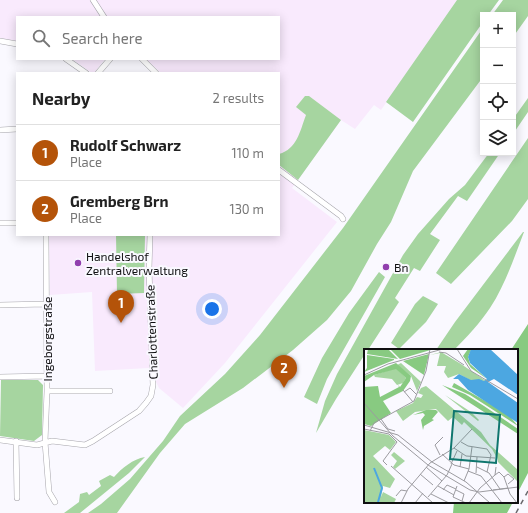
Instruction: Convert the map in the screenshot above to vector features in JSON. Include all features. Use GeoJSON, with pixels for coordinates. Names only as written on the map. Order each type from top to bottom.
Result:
{"type":"FeatureCollection","features":[{"type":"Feature","properties":{"kind":"street"},"geometry":{"type":"LineString","coordinates":[[93,0],[103,16]]}},
{"type":"Feature","properties":{"kind":"street"},"geometry":{"type":"LineString","coordinates":[[0,41],[16,44]]}},
{"type":"Feature","properties":{"kind":"street"},"geometry":{"type":"LineString","coordinates":[[67,60],[85,72]]}},
{"type":"Feature","properties":{"kind":"street"},"geometry":{"type":"LineString","coordinates":[[99,72],[109,60]]}},
{"type":"Feature","properties":{"kind":"street"},"geometry":{"type":"LineString","coordinates":[[143,60],[155,72]]}},
{"type":"Feature","properties":{"kind":"street"},"geometry":{"type":"LineString","coordinates":[[0,130],[16,129]]}},
{"type":"Feature","properties":{"kind":"street"},"geometry":{"type":"LineString","coordinates":[[280,171],[343,219]]}},
{"type":"Feature","properties":{"kind":"street"},"geometry":{"type":"LineString","coordinates":[[0,223],[16,223]]}},
{"type":"Feature","properties":{"kind":"street","name":"Ingeborgstraße"},"geometry":{"type":"LineString","coordinates":[[46,236],[47,391],[45,442],[49,492],[55,502]]}},
{"type":"Feature","properties":{"kind":"street","name":"Charlottenstraße"},"geometry":{"type":"LineString","coordinates":[[0,440],[37,445],[52,441],[85,445],[139,411],[146,403],[153,385],[149,269],[150,236]]}},
{"type":"Feature","properties":{"kind":"street"},"geometry":{"type":"LineString","coordinates":[[0,305],[46,304]]}},
{"type":"Feature","properties":{"kind":"street"},"geometry":{"type":"LineString","coordinates":[[0,377],[47,376]]}},
{"type":"Feature","properties":{"kind":"street"},"geometry":{"type":"LineString","coordinates":[[47,391],[110,391]]}},
{"type":"Feature","properties":{"kind":"street"},"geometry":{"type":"LineString","coordinates":[[16,442],[17,498]]}},
{"type":"Feature","properties":{"kind":"shaded area"},"geometry":{"type":"Polygon","coordinates":[[[0,0],[457,0],[381,110],[374,105],[355,129],[341,120],[292,188],[337,222],[225,363],[183,408],[159,388],[149,368],[95,371],[92,292],[50,295],[49,236],[280,236],[280,72],[160,72],[147,60],[280,60],[280,16],[16,16],[16,41],[0,38],[0,0]]]}},
{"type":"Feature","properties":{"kind":"shaded area"},"geometry":{"type":"Polygon","coordinates":[[[73,60],[104,60],[95,72],[91,72],[73,60]]]}},
{"type":"Feature","properties":{"kind":"green space"},"geometry":{"type":"Polygon","coordinates":[[[457,0],[499,0],[490,12],[480,12],[480,26],[413,122],[386,102],[457,0]]]}},
{"type":"Feature","properties":{"kind":"green space"},"geometry":{"type":"Polygon","coordinates":[[[503,0],[528,0],[528,16],[516,33],[516,12],[494,12],[503,0]]]}},
{"type":"Feature","properties":{"kind":"green space"},"geometry":{"type":"Polygon","coordinates":[[[480,32],[480,81],[413,171],[391,222],[351,291],[327,320],[293,350],[243,388],[185,424],[160,453],[117,513],[88,513],[130,479],[163,441],[180,416],[225,374],[260,335],[343,228],[480,32]]]}},
{"type":"Feature","properties":{"kind":"green space"},"geometry":{"type":"Polygon","coordinates":[[[305,96],[309,96],[341,120],[298,180],[280,166],[280,154],[285,152],[294,144],[300,133],[306,115],[296,107],[305,96]]]}},
{"type":"Feature","properties":{"kind":"green space"},"geometry":{"type":"Polygon","coordinates":[[[528,98],[528,112],[516,130],[516,115],[528,98]]]}},
{"type":"Feature","properties":{"kind":"green space"},"geometry":{"type":"Polygon","coordinates":[[[528,138],[528,199],[512,221],[451,284],[436,273],[528,138]]]}},
{"type":"Feature","properties":{"kind":"green space"},"geometry":{"type":"Polygon","coordinates":[[[487,156],[498,156],[467,201],[458,196],[430,234],[440,240],[420,271],[414,268],[395,298],[399,302],[369,349],[364,349],[364,356],[316,433],[325,401],[337,374],[403,255],[418,234],[449,199],[465,185],[487,156]]]}},
{"type":"Feature","properties":{"kind":"green space"},"geometry":{"type":"Polygon","coordinates":[[[524,232],[505,281],[486,314],[455,349],[437,349],[455,322],[524,232]]]}},
{"type":"Feature","properties":{"kind":"green space"},"geometry":{"type":"Polygon","coordinates":[[[116,236],[145,236],[144,293],[117,294],[116,236]]]}},
{"type":"Feature","properties":{"kind":"green space"},"geometry":{"type":"Polygon","coordinates":[[[379,272],[385,277],[327,379],[317,404],[304,397],[322,358],[349,313],[379,272]]]}},
{"type":"Feature","properties":{"kind":"green space"},"geometry":{"type":"Polygon","coordinates":[[[423,296],[438,304],[426,322],[399,349],[391,343],[415,304],[423,296]]]}},
{"type":"Feature","properties":{"kind":"green space"},"geometry":{"type":"Polygon","coordinates":[[[528,324],[528,473],[518,492],[518,349],[512,349],[528,324]]]}},
{"type":"Feature","properties":{"kind":"green space"},"geometry":{"type":"Polygon","coordinates":[[[1,380],[38,380],[43,385],[42,435],[34,441],[0,436],[1,380]]]}},
{"type":"Feature","properties":{"kind":"green space"},"geometry":{"type":"Polygon","coordinates":[[[145,457],[129,473],[80,513],[64,513],[79,502],[80,494],[87,492],[89,495],[101,486],[99,481],[110,475],[114,477],[128,464],[145,457]]]}},
{"type":"Feature","properties":{"kind":"green space"},"geometry":{"type":"Polygon","coordinates":[[[454,503],[512,503],[507,513],[453,513],[454,503]]]}},
{"type":"Feature","properties":{"kind":"railway"},"geometry":{"type":"LineString","coordinates":[[516,513],[528,491]]}},
{"type":"Feature","properties":{"kind":"place","name":"Handelshof Zentralverwaltung"},"geometry":{"type":"Point","coordinates":[78,263]}},
{"type":"Feature","properties":{"kind":"place","name":"Bn"},"geometry":{"type":"Point","coordinates":[386,267]}},
{"type":"Feature","properties":{"kind":"place","name":"Rudolf Schwarz"},"geometry":{"type":"Point","coordinates":[121,323]}},
{"type":"Feature","properties":{"kind":"place","name":"Gremberg Brn"},"geometry":{"type":"Point","coordinates":[284,388]}}]}
